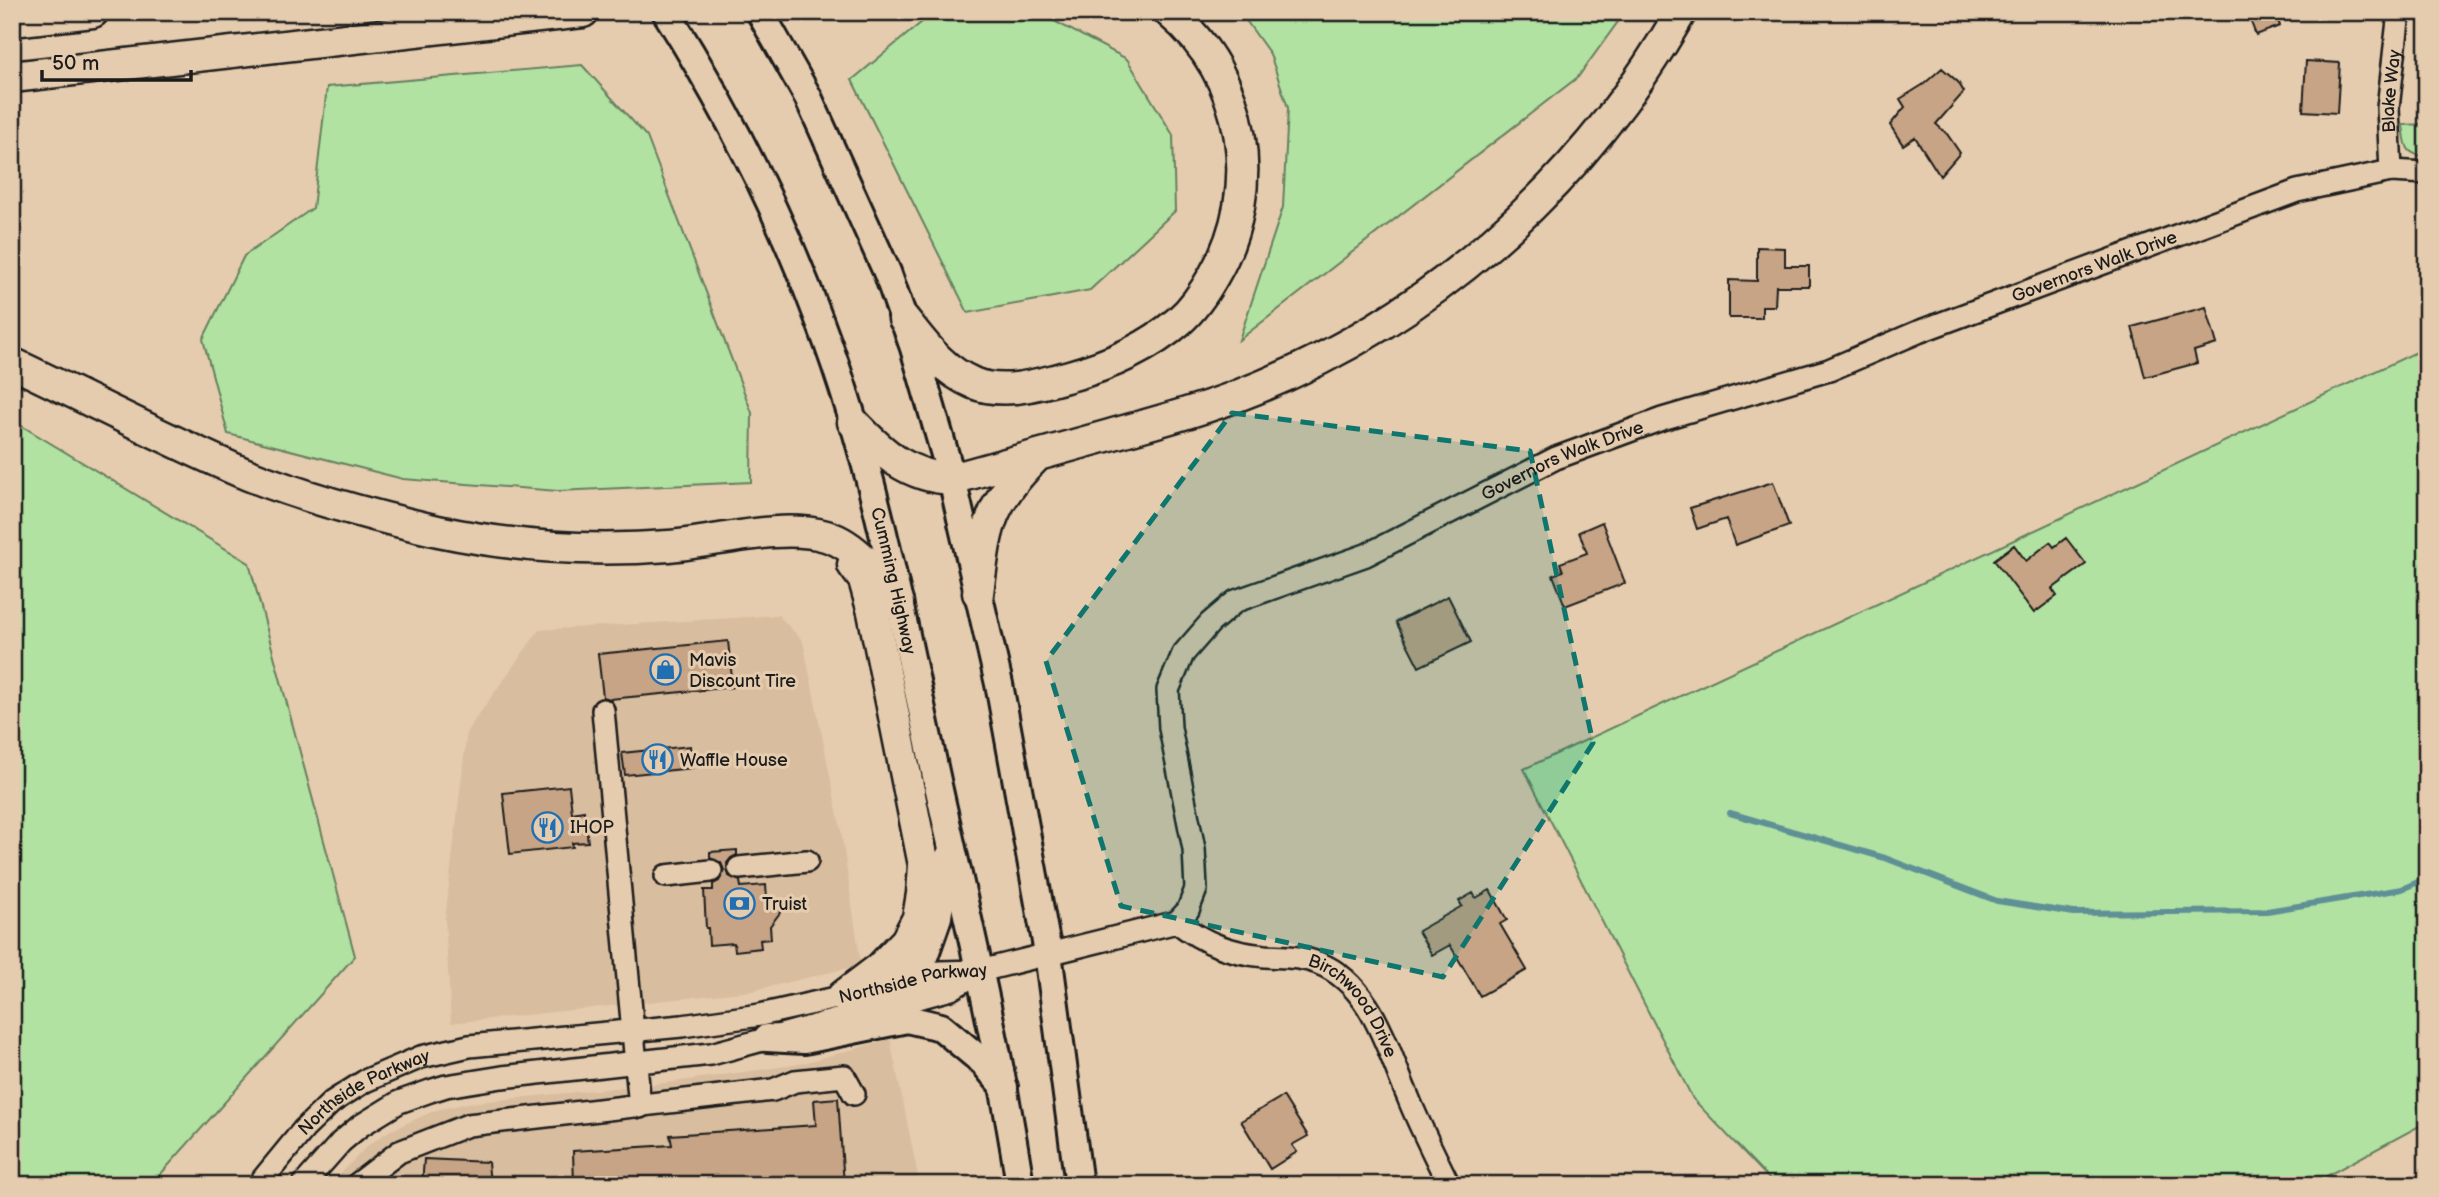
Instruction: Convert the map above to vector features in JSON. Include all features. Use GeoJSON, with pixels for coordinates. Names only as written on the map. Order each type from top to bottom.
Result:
{"type":"FeatureCollection","features":[{"type":"Feature","properties":{"kind":"highway"},"geometry":{"type":"LineString","coordinates":[[12,22],[93,12]]}},
{"type":"Feature","properties":{"kind":"highway"},"geometry":{"type":"LineString","coordinates":[[12,77],[583,12]]}},
{"type":"Feature","properties":{"kind":"highway"},"geometry":{"type":"LineString","coordinates":[[904,319],[934,357],[954,374],[975,384],[998,388],[1021,387],[1093,370],[1151,342],[1180,320],[1206,289],[1224,258],[1236,227],[1243,193],[1243,160],[1240,128],[1218,71],[1202,46],[1169,12]]}},
{"type":"Feature","properties":{"kind":"highway"},"geometry":{"type":"LineString","coordinates":[[853,422],[901,466],[926,476],[952,479],[1147,425],[1235,397],[1325,357],[1423,298],[1495,241],[1571,168],[1638,81],[1681,12]]}},
{"type":"Feature","properties":{"kind":"highway"},"geometry":{"type":"LineString","coordinates":[[12,363],[246,474],[314,499],[382,518],[508,543],[588,549],[692,544],[772,533],[804,532],[828,536],[856,553],[898,603]]}},
{"type":"Feature","properties":{"kind":"highway"},"geometry":{"type":"LineString","coordinates":[[978,593],[989,522],[1006,489],[1038,455]]}},
{"type":"Feature","properties":{"kind":"highway"},"geometry":{"type":"LineString","coordinates":[[692,544],[713,552],[752,553],[814,545],[850,560],[864,580],[906,772],[923,865],[923,884],[918,918],[906,941],[880,968],[843,996]]}},
{"type":"Feature","properties":{"kind":"main road","name":"Cumming Highway"},"geometry":{"type":"LineString","coordinates":[[666,12],[739,137],[786,237],[822,325],[853,422],[878,516],[980,971],[1004,1087],[1020,1185]]}},
{"type":"Feature","properties":{"kind":"main road"},"geometry":{"type":"LineString","coordinates":[[760,12],[786,57],[842,170],[887,272],[904,319],[952,479],[1001,698],[1048,953],[1079,1185]]}},
{"type":"Feature","properties":{"kind":"main road"},"geometry":{"type":"LineString","coordinates":[[905,982],[924,957],[938,918],[946,862],[953,851]]}},
{"type":"Feature","properties":{"kind":"main road"},"geometry":{"type":"LineString","coordinates":[[767,1038],[804,1040],[907,1019],[942,1027],[983,1062],[1004,1087]]}},
{"type":"Feature","properties":{"kind":"street","name":"Blake Way"},"geometry":{"type":"LineString","coordinates":[[2392,171],[2388,108],[2399,12]]}},
{"type":"Feature","properties":{"kind":"street","name":"Governors Walk Drive"},"geometry":{"type":"LineString","coordinates":[[1177,922],[1188,911],[1196,889],[1194,849],[1170,728],[1168,690],[1183,654],[1210,623],[1236,601],[1366,555],[1568,454],[1662,419],[1829,370],[1968,313],[2297,191],[2392,171],[2427,173]]}},
{"type":"Feature","properties":{"kind":"street"},"geometry":{"type":"LineString","coordinates":[[603,710],[640,1107]]}},
{"type":"Feature","properties":{"kind":"street"},"geometry":{"type":"LineString","coordinates":[[739,868],[807,861]]}},
{"type":"Feature","properties":{"kind":"street"},"geometry":{"type":"LineString","coordinates":[[666,876],[711,871]]}},
{"type":"Feature","properties":{"kind":"street"},"geometry":{"type":"LineString","coordinates":[[980,971],[1177,922]]}},
{"type":"Feature","properties":{"kind":"street","name":"Birchwood Drive"},"geometry":{"type":"LineString","coordinates":[[1177,922],[1210,944],[1231,952],[1298,958],[1319,963],[1343,976],[1373,1013],[1413,1110],[1449,1185]]}},
{"type":"Feature","properties":{"kind":"street","name":"Northside Parkway"},"geometry":{"type":"LineString","coordinates":[[258,1185],[304,1129],[332,1102],[365,1081],[405,1062],[443,1050],[633,1031],[760,1014],[939,972],[980,971]]}},
{"type":"Feature","properties":{"kind":"street","name":"Northside Parkway"},"geometry":{"type":"LineString","coordinates":[[303,1185],[341,1142],[360,1126],[399,1102],[430,1091],[474,1081],[711,1054],[951,989],[980,971]]}},
{"type":"Feature","properties":{"kind":"street"},"geometry":{"type":"LineString","coordinates":[[356,1185],[399,1152],[468,1125],[773,1090],[794,1081],[844,1076],[854,1094]]}},
{"type":"Feature","properties":{"kind":"highlighted area"},"geometry":{"type":"Polygon","coordinates":[[[1232,413],[1530,451],[1593,743],[1443,977],[1121,906],[1046,661],[1232,413]]]}},
{"type":"Feature","properties":{"kind":"shaded area"},"geometry":{"type":"Polygon","coordinates":[[[778,615],[803,641],[841,830],[861,965],[752,991],[451,1023],[445,919],[467,731],[539,630],[778,615]]]}},
{"type":"Feature","properties":{"kind":"shaded area"},"geometry":{"type":"Polygon","coordinates":[[[890,1039],[920,1185],[330,1185],[367,1146],[389,1131],[436,1110],[468,1103],[673,1082],[800,1064],[890,1039]]]}},
{"type":"Feature","properties":{"kind":"green space"},"geometry":{"type":"Polygon","coordinates":[[[934,12],[1037,12],[1127,59],[1173,135],[1175,211],[1090,290],[968,313],[852,80],[934,12]]]}},
{"type":"Feature","properties":{"kind":"green space"},"geometry":{"type":"Polygon","coordinates":[[[1240,12],[1625,12],[1578,77],[1239,340],[1283,207],[1288,108],[1270,54],[1240,12]]]}},
{"type":"Feature","properties":{"kind":"green space"},"geometry":{"type":"Polygon","coordinates":[[[582,65],[647,137],[752,413],[751,482],[558,491],[403,479],[228,434],[203,339],[244,256],[313,208],[327,87],[582,65]]]}},
{"type":"Feature","properties":{"kind":"green space"},"geometry":{"type":"Polygon","coordinates":[[[2427,124],[2427,157],[2414,154],[2407,148],[2403,125],[2427,124]]]}},
{"type":"Feature","properties":{"kind":"green space"},"geometry":{"type":"Polygon","coordinates":[[[2427,347],[2427,1122],[2310,1185],[1775,1185],[1693,1099],[1524,769],[2427,347]]]}},
{"type":"Feature","properties":{"kind":"green space"},"geometry":{"type":"Polygon","coordinates":[[[12,420],[249,563],[355,956],[151,1185],[12,1185],[12,420]]]}},
{"type":"Feature","properties":{"kind":"building"},"geometry":{"type":"Polygon","coordinates":[[[2247,12],[2275,12],[2280,26],[2256,35],[2247,12]]]}},
{"type":"Feature","properties":{"kind":"building"},"geometry":{"type":"Polygon","coordinates":[[[2306,61],[2340,63],[2337,113],[2303,111],[2306,61]]]}},
{"type":"Feature","properties":{"kind":"building"},"geometry":{"type":"Polygon","coordinates":[[[1942,68],[1958,82],[1964,92],[1936,124],[1960,153],[1940,176],[1915,137],[1903,145],[1890,125],[1905,107],[1900,99],[1924,84],[1942,68]]]}},
{"type":"Feature","properties":{"kind":"building"},"geometry":{"type":"Polygon","coordinates":[[[1757,247],[1785,248],[1785,266],[1809,266],[1809,286],[1776,286],[1775,306],[1762,306],[1762,318],[1729,318],[1729,280],[1757,281],[1757,247]]]}},
{"type":"Feature","properties":{"kind":"building"},"geometry":{"type":"Polygon","coordinates":[[[2206,307],[2217,344],[2194,351],[2197,363],[2145,377],[2132,327],[2206,307]]]}},
{"type":"Feature","properties":{"kind":"building"},"geometry":{"type":"Polygon","coordinates":[[[1773,482],[1789,526],[1735,545],[1726,519],[1697,529],[1690,508],[1773,482]]]}},
{"type":"Feature","properties":{"kind":"building"},"geometry":{"type":"Polygon","coordinates":[[[1602,522],[1625,583],[1565,606],[1553,575],[1563,571],[1560,563],[1587,553],[1579,532],[1602,522]]]}},
{"type":"Feature","properties":{"kind":"building"},"geometry":{"type":"Polygon","coordinates":[[[2066,538],[2086,564],[2052,589],[2057,596],[2034,613],[1994,560],[2014,545],[2026,561],[2050,542],[2054,547],[2066,538]]]}},
{"type":"Feature","properties":{"kind":"building"},"geometry":{"type":"Polygon","coordinates":[[[1448,596],[1471,642],[1419,667],[1396,622],[1448,596]]]}},
{"type":"Feature","properties":{"kind":"building","name":"Mavis Discount Tire"},"geometry":{"type":"Polygon","coordinates":[[[728,641],[733,687],[610,699],[603,697],[598,654],[728,641]]]}},
{"type":"Feature","properties":{"kind":"building","name":"Waffle House"},"geometry":{"type":"Polygon","coordinates":[[[690,746],[692,768],[625,775],[622,753],[690,746]]]}},
{"type":"Feature","properties":{"kind":"building","name":"IHOP"},"geometry":{"type":"Polygon","coordinates":[[[569,786],[572,813],[584,811],[588,842],[572,843],[573,847],[510,854],[503,793],[569,786]]]}},
{"type":"Feature","properties":{"kind":"building","name":"Truist"},"geometry":{"type":"Polygon","coordinates":[[[737,850],[737,855],[727,863],[729,876],[740,881],[741,887],[766,885],[767,899],[782,910],[770,926],[771,939],[760,940],[761,948],[735,951],[734,943],[709,945],[704,890],[713,890],[713,884],[719,881],[724,870],[721,863],[710,858],[710,852],[737,850]]]}},
{"type":"Feature","properties":{"kind":"building"},"geometry":{"type":"Polygon","coordinates":[[[1490,890],[1507,920],[1500,924],[1527,970],[1480,996],[1450,945],[1432,955],[1418,931],[1462,906],[1459,901],[1473,893],[1476,898],[1490,890]]]}},
{"type":"Feature","properties":{"kind":"building"},"geometry":{"type":"Polygon","coordinates":[[[1283,1096],[1308,1136],[1292,1145],[1297,1152],[1270,1169],[1241,1121],[1283,1096]]]}},
{"type":"Feature","properties":{"kind":"building"},"geometry":{"type":"Polygon","coordinates":[[[838,1098],[844,1185],[574,1185],[573,1151],[672,1145],[670,1135],[816,1125],[814,1100],[838,1098]]]}},
{"type":"Feature","properties":{"kind":"building"},"geometry":{"type":"Polygon","coordinates":[[[424,1159],[488,1162],[490,1185],[422,1185],[424,1159]]]}},
{"type":"Feature","properties":{"kind":"waterway"},"geometry":{"type":"LineString","coordinates":[[1730,813],[1885,858],[1997,901],[2074,913],[2267,911],[2402,889],[2427,878]]}},
{"type":"Feature","properties":{"kind":"place","name":"Mavis Discount Tire"},"geometry":{"type":"Point","coordinates":[666,670]}},
{"type":"Feature","properties":{"kind":"place","name":"Waffle House"},"geometry":{"type":"Point","coordinates":[657,760]}},
{"type":"Feature","properties":{"kind":"place","name":"IHOP"},"geometry":{"type":"Point","coordinates":[547,827]}},
{"type":"Feature","properties":{"kind":"place","name":"Truist"},"geometry":{"type":"Point","coordinates":[739,904]}}]}
